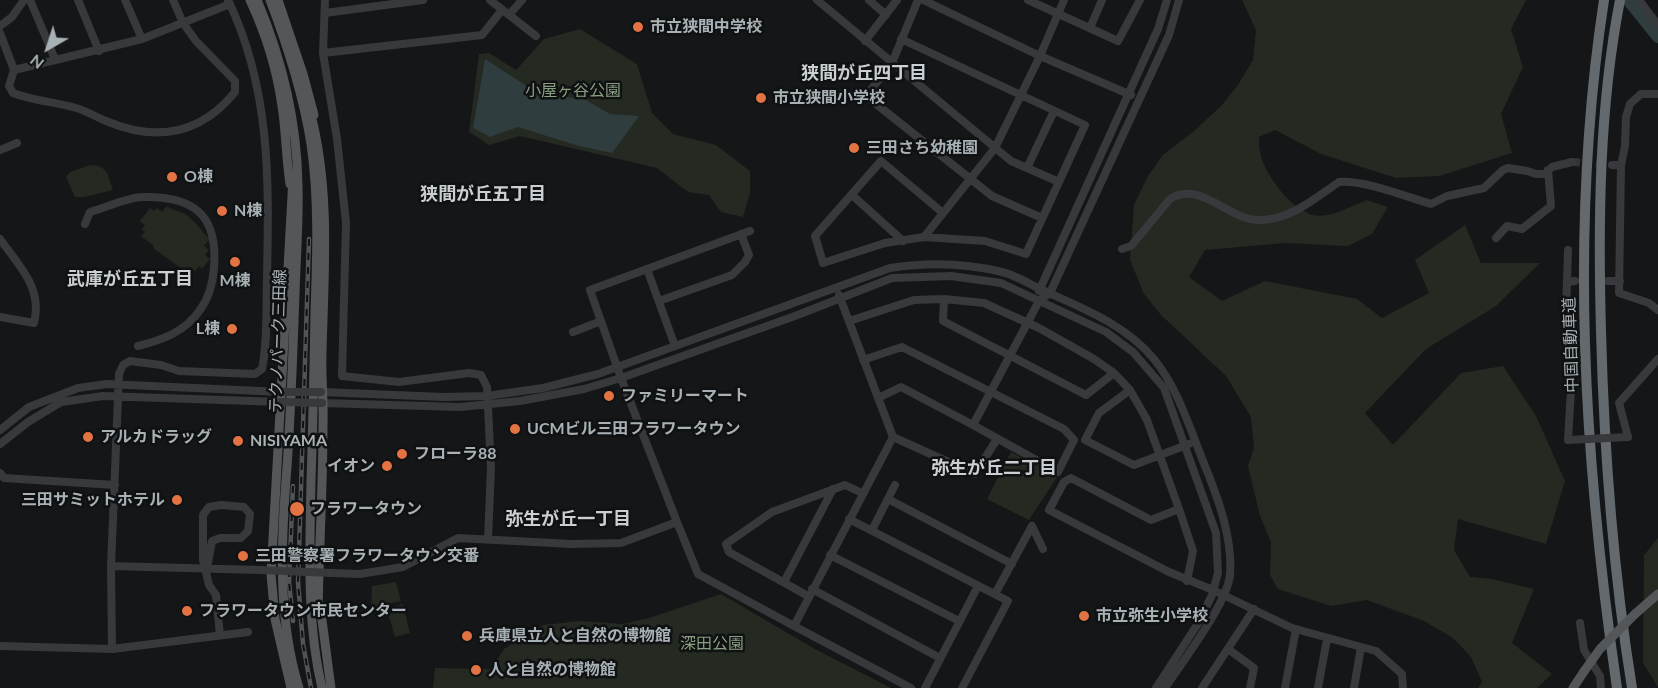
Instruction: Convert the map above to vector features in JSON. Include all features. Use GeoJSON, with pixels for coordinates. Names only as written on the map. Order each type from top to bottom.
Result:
{"type":"FeatureCollection","features":[{"type":"Feature","properties":{"kind":"highway","name":"中国自動車道"},"geometry":{"type":"LineString","coordinates":[[1604,0],[1593,77],[1585,200],[1586,362],[1598,541],[1617,688]]}},
{"type":"Feature","properties":{"kind":"highway","name":"中国自動車道"},"geometry":{"type":"LineString","coordinates":[[1619,3],[1604,135],[1599,270],[1609,495],[1632,688]]}},
{"type":"Feature","properties":{"kind":"main road"},"geometry":{"type":"LineString","coordinates":[[250,0],[265,38],[277,81],[282,105],[291,195]]}},
{"type":"Feature","properties":{"kind":"main road","name":"テクノパーク三田線"},"geometry":{"type":"LineString","coordinates":[[258,0],[284,78],[293,130],[298,184],[282,570],[283,603],[293,668],[299,688]]}},
{"type":"Feature","properties":{"kind":"main road"},"geometry":{"type":"LineString","coordinates":[[270,0],[291,55],[311,142],[315,179],[317,243],[310,545],[316,660],[322,688]]}},
{"type":"Feature","properties":{"kind":"main road"},"geometry":{"type":"LineString","coordinates":[[278,0],[314,113],[323,162],[325,230],[321,392],[323,437],[316,660]]}},
{"type":"Feature","properties":{"kind":"main road"},"geometry":{"type":"LineString","coordinates":[[296,76],[309,106],[323,182]]}},
{"type":"Feature","properties":{"kind":"main road"},"geometry":{"type":"LineString","coordinates":[[291,688],[275,620],[271,562],[293,179],[293,130]]}},
{"type":"Feature","properties":{"kind":"main road"},"geometry":{"type":"LineString","coordinates":[[271,562],[285,642],[293,668]]}},
{"type":"Feature","properties":{"kind":"main road"},"geometry":{"type":"LineString","coordinates":[[318,591],[331,688]]}},
{"type":"Feature","properties":{"kind":"main road"},"geometry":{"type":"LineString","coordinates":[[1573,688],[1600,649],[1658,594]]}},
{"type":"Feature","properties":{"kind":"street"},"geometry":{"type":"LineString","coordinates":[[0,26],[12,17],[24,0]]}},
{"type":"Feature","properties":{"kind":"street"},"geometry":{"type":"LineString","coordinates":[[30,0],[55,59]]}},
{"type":"Feature","properties":{"kind":"street"},"geometry":{"type":"LineString","coordinates":[[78,0],[99,51]]}},
{"type":"Feature","properties":{"kind":"street"},"geometry":{"type":"LineString","coordinates":[[125,0],[142,39]]}},
{"type":"Feature","properties":{"kind":"street"},"geometry":{"type":"LineString","coordinates":[[0,33],[14,70],[9,86],[13,93],[77,108],[108,122],[152,134],[181,130],[201,123],[223,107],[235,92],[235,81],[196,41],[183,23],[173,0]]}},
{"type":"Feature","properties":{"kind":"street"},"geometry":{"type":"LineString","coordinates":[[325,0],[323,53],[337,140],[346,223],[342,376],[399,382],[477,373],[481,375],[485,381],[491,468],[488,540]]}},
{"type":"Feature","properties":{"kind":"street"},"geometry":{"type":"LineString","coordinates":[[325,13],[423,0]]}},
{"type":"Feature","properties":{"kind":"street"},"geometry":{"type":"LineString","coordinates":[[490,0],[536,36]]}},
{"type":"Feature","properties":{"kind":"street"},"geometry":{"type":"LineString","coordinates":[[323,53],[482,35],[522,0]]}},
{"type":"Feature","properties":{"kind":"street"},"geometry":{"type":"LineString","coordinates":[[817,0],[995,148],[1011,160],[1059,182]]}},
{"type":"Feature","properties":{"kind":"street"},"geometry":{"type":"LineString","coordinates":[[869,0],[886,15]]}},
{"type":"Feature","properties":{"kind":"street"},"geometry":{"type":"LineString","coordinates":[[865,40],[897,0]]}},
{"type":"Feature","properties":{"kind":"street"},"geometry":{"type":"LineString","coordinates":[[918,0],[892,63],[866,96],[992,196],[1042,219]]}},
{"type":"Feature","properties":{"kind":"street"},"geometry":{"type":"LineString","coordinates":[[923,0],[1040,56],[1138,98]]}},
{"type":"Feature","properties":{"kind":"street"},"geometry":{"type":"LineString","coordinates":[[1028,0],[1118,41],[1140,0]]}},
{"type":"Feature","properties":{"kind":"street"},"geometry":{"type":"LineString","coordinates":[[924,237],[995,148],[1040,56],[1064,0]]}},
{"type":"Feature","properties":{"kind":"street"},"geometry":{"type":"LineString","coordinates":[[1090,28],[1102,0]]}},
{"type":"Feature","properties":{"kind":"street"},"geometry":{"type":"LineString","coordinates":[[973,425],[1039,301],[1039,288],[1158,29],[1167,0]]}},
{"type":"Feature","properties":{"kind":"street"},"geometry":{"type":"LineString","coordinates":[[1039,301],[1050,293],[1169,35],[1179,0]]}},
{"type":"Feature","properties":{"kind":"street"},"geometry":{"type":"LineString","coordinates":[[1639,0],[1658,25]]}},
{"type":"Feature","properties":{"kind":"street"},"geometry":{"type":"LineString","coordinates":[[14,70],[142,39],[229,2],[246,46],[258,90],[266,141],[269,202],[262,369],[255,374],[179,371],[161,365],[130,361],[120,368],[111,566],[112,649]]}},
{"type":"Feature","properties":{"kind":"street"},"geometry":{"type":"LineString","coordinates":[[901,39],[1085,125],[1026,254],[985,241],[924,237],[862,249],[823,263],[815,236],[881,161],[943,213]]}},
{"type":"Feature","properties":{"kind":"street"},"geometry":{"type":"LineString","coordinates":[[1658,94],[1641,94],[1630,104],[1626,117],[1625,146],[1621,165],[1620,281],[1620,293],[1649,303],[1658,310]]}},
{"type":"Feature","properties":{"kind":"street"},"geometry":{"type":"LineString","coordinates":[[1028,168],[1054,111]]}},
{"type":"Feature","properties":{"kind":"street"},"geometry":{"type":"LineString","coordinates":[[0,150],[17,143]]}},
{"type":"Feature","properties":{"kind":"street"},"geometry":{"type":"LineString","coordinates":[[1122,249],[1131,246],[1170,199],[1178,194],[1188,193],[1204,198],[1235,214],[1258,220],[1291,214],[1338,182],[1356,183],[1431,204],[1447,196],[1484,188],[1508,168],[1545,174],[1552,167],[1572,162]]}},
{"type":"Feature","properties":{"kind":"street"},"geometry":{"type":"LineString","coordinates":[[1612,165],[1621,165]]}},
{"type":"Feature","properties":{"kind":"street"},"geometry":{"type":"LineString","coordinates":[[1496,238],[1507,226],[1522,229],[1551,206],[1548,170]]}},
{"type":"Feature","properties":{"kind":"street"},"geometry":{"type":"LineString","coordinates":[[852,195],[903,241]]}},
{"type":"Feature","properties":{"kind":"street"},"geometry":{"type":"LineString","coordinates":[[85,224],[90,212],[140,196],[185,203],[201,214],[210,228],[216,249],[213,283],[201,310],[179,331],[161,340],[138,346]]}},
{"type":"Feature","properties":{"kind":"street"},"geometry":{"type":"LineString","coordinates":[[750,231],[590,290],[621,378],[698,574],[911,688]]}},
{"type":"Feature","properties":{"kind":"street"},"geometry":{"type":"LineString","coordinates":[[659,301],[732,275],[749,255],[741,234]]}},
{"type":"Feature","properties":{"kind":"street"},"geometry":{"type":"LineString","coordinates":[[0,238],[34,287],[37,307],[34,323],[0,317]]}},
{"type":"Feature","properties":{"kind":"street"},"geometry":{"type":"LineString","coordinates":[[1568,250],[1571,282],[1566,308],[1574,356],[1568,440],[1628,437],[1619,403],[1658,359]]}},
{"type":"Feature","properties":{"kind":"street"},"geometry":{"type":"LineString","coordinates":[[0,444],[28,422],[62,402],[103,396],[460,407],[598,374],[890,268],[921,263],[960,265],[1005,273],[1119,327],[1153,358],[1172,383],[1208,474],[1230,552],[1230,577],[1210,620],[1165,688]]}},
{"type":"Feature","properties":{"kind":"street"},"geometry":{"type":"LineString","coordinates":[[647,269],[675,346]]}},
{"type":"Feature","properties":{"kind":"street"},"geometry":{"type":"LineString","coordinates":[[0,430],[29,407],[78,388],[106,384],[520,401],[584,389],[621,378],[892,278],[951,276],[1001,284],[1106,332],[1133,352],[1164,388],[1216,533],[1218,573],[1199,622],[1156,688]]}},
{"type":"Feature","properties":{"kind":"street"},"geometry":{"type":"LineString","coordinates":[[1608,281],[1620,281]]}},
{"type":"Feature","properties":{"kind":"street"},"geometry":{"type":"LineString","coordinates":[[794,627],[810,592],[891,441],[878,398],[849,321],[834,289]]}},
{"type":"Feature","properties":{"kind":"street"},"geometry":{"type":"LineString","coordinates":[[849,321],[914,300],[944,299],[984,303],[1094,358],[1114,373],[1130,390],[1147,420],[1179,509],[1193,551],[1187,581]]}},
{"type":"Feature","properties":{"kind":"street"},"geometry":{"type":"LineString","coordinates":[[944,299],[943,321],[1086,395],[1114,373]]}},
{"type":"Feature","properties":{"kind":"street"},"geometry":{"type":"LineString","coordinates":[[573,332],[601,321]]}},
{"type":"Feature","properties":{"kind":"street"},"geometry":{"type":"LineString","coordinates":[[863,360],[902,347],[1064,429],[1074,440],[1058,472],[901,387],[878,398]]}},
{"type":"Feature","properties":{"kind":"street"},"geometry":{"type":"LineString","coordinates":[[1130,390],[1099,413],[1085,440],[1134,465],[1195,442]]}},
{"type":"Feature","properties":{"kind":"street"},"geometry":{"type":"LineString","coordinates":[[891,441],[975,474],[998,439]]}},
{"type":"Feature","properties":{"kind":"street"},"geometry":{"type":"LineString","coordinates":[[0,473],[4,478],[115,485]]}},
{"type":"Feature","properties":{"kind":"street"},"geometry":{"type":"LineString","coordinates":[[1179,509],[1151,520],[1071,478],[1064,482],[1049,510],[1187,581],[1223,594],[1296,629],[1376,651],[1391,662],[1402,675],[1403,688]]}},
{"type":"Feature","properties":{"kind":"street"},"geometry":{"type":"LineString","coordinates":[[872,530],[895,484]]}},
{"type":"Feature","properties":{"kind":"street"},"geometry":{"type":"LineString","coordinates":[[862,493],[845,485],[772,512],[726,544],[729,552],[784,582],[810,592],[940,658]]}},
{"type":"Feature","properties":{"kind":"street"},"geometry":{"type":"LineString","coordinates":[[784,582],[833,489]]}},
{"type":"Feature","properties":{"kind":"street"},"geometry":{"type":"LineString","coordinates":[[888,500],[1012,564]]}},
{"type":"Feature","properties":{"kind":"street"},"geometry":{"type":"LineString","coordinates":[[207,568],[203,560],[206,510],[221,505],[244,507],[250,514],[248,531],[241,538],[220,538],[212,541],[207,568],[209,585],[216,595],[220,635]]}},
{"type":"Feature","properties":{"kind":"street"},"geometry":{"type":"LineString","coordinates":[[849,519],[1008,601],[962,688]]}},
{"type":"Feature","properties":{"kind":"street"},"geometry":{"type":"LineString","coordinates":[[111,566],[360,574],[403,567],[458,538],[572,544],[621,543],[677,522]]}},
{"type":"Feature","properties":{"kind":"street"},"geometry":{"type":"LineString","coordinates":[[994,594],[1032,526],[1043,549]]}},
{"type":"Feature","properties":{"kind":"street"},"geometry":{"type":"LineString","coordinates":[[830,555],[959,621]]}},
{"type":"Feature","properties":{"kind":"street"},"geometry":{"type":"LineString","coordinates":[[925,688],[978,586]]}},
{"type":"Feature","properties":{"kind":"street"},"geometry":{"type":"LineString","coordinates":[[1202,688],[1254,609]]}},
{"type":"Feature","properties":{"kind":"street"},"geometry":{"type":"LineString","coordinates":[[1580,623],[1584,650],[1600,676],[1601,688]]}},
{"type":"Feature","properties":{"kind":"street"},"geometry":{"type":"LineString","coordinates":[[1285,688],[1296,629]]}},
{"type":"Feature","properties":{"kind":"street"},"geometry":{"type":"LineString","coordinates":[[0,646],[112,649],[248,632]]}},
{"type":"Feature","properties":{"kind":"street"},"geometry":{"type":"LineString","coordinates":[[1318,688],[1327,639]]}},
{"type":"Feature","properties":{"kind":"street"},"geometry":{"type":"LineString","coordinates":[[1354,688],[1361,647]]}},
{"type":"Feature","properties":{"kind":"street"},"geometry":{"type":"LineString","coordinates":[[1228,650],[1254,668],[1250,688]]}},
{"type":"Feature","properties":{"kind":"green space"},"geometry":{"type":"Polygon","coordinates":[[[1242,0],[1526,0],[1511,29],[1523,67],[1501,114],[1512,153],[1439,176],[1396,178],[1321,154],[1275,130],[1259,137],[1260,154],[1274,182],[1305,212],[1320,216],[1333,214],[1367,200],[1388,207],[1372,234],[1348,246],[1285,243],[1205,250],[1189,277],[1222,301],[1265,281],[1357,299],[1382,318],[1429,293],[1415,260],[1465,225],[1481,263],[1540,263],[1496,306],[1426,349],[1365,413],[1393,445],[1461,373],[1503,366],[1536,416],[1565,481],[1546,544],[1458,519],[1454,550],[1470,577],[1492,579],[1534,589],[1512,643],[1552,674],[1537,688],[1478,688],[1482,682],[1471,657],[1453,638],[1424,621],[1367,600],[1331,606],[1278,589],[1270,575],[1271,542],[1260,516],[1248,466],[1254,448],[1251,417],[1226,376],[1161,315],[1144,294],[1130,260],[1134,205],[1148,176],[1163,155],[1221,106],[1238,85],[1253,60],[1256,30],[1242,0]]]}},
{"type":"Feature","properties":{"kind":"green space","name":"小屋ヶ谷公園"},"geometry":{"type":"Polygon","coordinates":[[[580,29],[637,64],[652,113],[673,134],[716,145],[750,171],[750,193],[743,217],[721,212],[709,195],[688,192],[657,168],[520,136],[489,145],[469,132],[479,54],[489,53],[516,70],[544,39],[580,29]]]}},
{"type":"Feature","properties":{"kind":"green space"},"geometry":{"type":"Polygon","coordinates":[[[90,165],[104,169],[113,190],[85,197],[75,197],[66,177],[70,172],[90,165]]]}},
{"type":"Feature","properties":{"kind":"green space"},"geometry":{"type":"Polygon","coordinates":[[[167,206],[192,219],[210,239],[204,246],[209,250],[205,255],[210,259],[202,269],[199,266],[195,271],[189,267],[185,271],[153,248],[154,246],[141,236],[145,232],[142,229],[145,225],[140,221],[150,208],[154,211],[157,208],[162,212],[167,206]]]}},
{"type":"Feature","properties":{"kind":"green space"},"geometry":{"type":"Polygon","coordinates":[[[1011,452],[1057,477],[1029,520],[987,499],[1011,452]]]}},
{"type":"Feature","properties":{"kind":"green space"},"geometry":{"type":"Polygon","coordinates":[[[1658,538],[1658,687],[1643,663],[1644,555],[1658,538]]]}},
{"type":"Feature","properties":{"kind":"green space"},"geometry":{"type":"Polygon","coordinates":[[[396,582],[401,601],[371,608],[372,586],[396,582]]]}},
{"type":"Feature","properties":{"kind":"green space","name":"深田公園"},"geometry":{"type":"Polygon","coordinates":[[[721,594],[815,649],[891,688],[433,688],[435,668],[491,669],[504,649],[543,625],[580,621],[623,624],[649,618],[721,594]]]}},
{"type":"Feature","properties":{"kind":"green space"},"geometry":{"type":"Polygon","coordinates":[[[403,604],[410,633],[395,637],[387,609],[403,604]]]}},
{"type":"Feature","properties":{"kind":"shaded area"},"geometry":{"type":"Polygon","coordinates":[[[485,59],[539,94],[584,99],[610,114],[639,116],[612,153],[579,146],[518,127],[490,137],[473,128],[485,59]]]}},
{"type":"Feature","properties":{"kind":"waterway"},"geometry":{"type":"LineString","coordinates":[[1628,0],[1658,37]]}},
{"type":"Feature","properties":{"kind":"tunnel"},"geometry":{"type":"LineString","coordinates":[[1572,162],[1604,164]]}},
{"type":"Feature","properties":{"kind":"railway"},"geometry":{"type":"LineString","coordinates":[[309,239],[298,582],[303,644],[311,688]]}},
{"type":"Feature","properties":{"kind":"railway"},"geometry":{"type":"LineString","coordinates":[[293,486],[289,582],[293,621]]}},
{"type":"Feature","properties":{"kind":"place","name":"市立狭間中学校"},"geometry":{"type":"Point","coordinates":[638,27]}},
{"type":"Feature","properties":{"kind":"place","name":"市立狭間小学校"},"geometry":{"type":"Point","coordinates":[761,98]}},
{"type":"Feature","properties":{"kind":"place","name":"三田さち幼稚園"},"geometry":{"type":"Point","coordinates":[854,148]}},
{"type":"Feature","properties":{"kind":"place","name":"O棟"},"geometry":{"type":"Point","coordinates":[172,177]}},
{"type":"Feature","properties":{"kind":"place","name":"N棟"},"geometry":{"type":"Point","coordinates":[222,211]}},
{"type":"Feature","properties":{"kind":"place","name":"M棟"},"geometry":{"type":"Point","coordinates":[235,262]}},
{"type":"Feature","properties":{"kind":"place","name":"L棟"},"geometry":{"type":"Point","coordinates":[232,329]}},
{"type":"Feature","properties":{"kind":"place","name":"ファミリーマート"},"geometry":{"type":"Point","coordinates":[609,396]}},
{"type":"Feature","properties":{"kind":"place","name":"UCMビル三田フラワータウン"},"geometry":{"type":"Point","coordinates":[515,429]}},
{"type":"Feature","properties":{"kind":"place","name":"アルカドラッグ"},"geometry":{"type":"Point","coordinates":[88,437]}},
{"type":"Feature","properties":{"kind":"place","name":"NISIYAMA"},"geometry":{"type":"Point","coordinates":[238,441]}},
{"type":"Feature","properties":{"kind":"place","name":"フローラ88"},"geometry":{"type":"Point","coordinates":[402,454]}},
{"type":"Feature","properties":{"kind":"place","name":"イオン"},"geometry":{"type":"Point","coordinates":[387,466]}},
{"type":"Feature","properties":{"kind":"place","name":"三田サミットホテル"},"geometry":{"type":"Point","coordinates":[177,500]}},
{"type":"Feature","properties":{"kind":"place","name":"フラワータウン"},"geometry":{"type":"Point","coordinates":[297,509]}},
{"type":"Feature","properties":{"kind":"place","name":"三田警察署フラワータウン交番"},"geometry":{"type":"Point","coordinates":[243,556]}},
{"type":"Feature","properties":{"kind":"place","name":"フラワータウン市民センター"},"geometry":{"type":"Point","coordinates":[187,611]}},
{"type":"Feature","properties":{"kind":"place","name":"市立弥生小学校"},"geometry":{"type":"Point","coordinates":[1084,616]}},
{"type":"Feature","properties":{"kind":"place","name":"兵庫県立人と自然の博物館"},"geometry":{"type":"Point","coordinates":[467,636]}},
{"type":"Feature","properties":{"kind":"place","name":"人と自然の博物館"},"geometry":{"type":"Point","coordinates":[476,670]}},
{"type":"Feature","properties":{"kind":"district","name":"狭間が丘四丁目"},"geometry":{"type":"Point","coordinates":[864,73]}},
{"type":"Feature","properties":{"kind":"district","name":"狭間が丘五丁目"},"geometry":{"type":"Point","coordinates":[483,194]}},
{"type":"Feature","properties":{"kind":"district","name":"武庫が丘五丁目"},"geometry":{"type":"Point","coordinates":[130,279]}},
{"type":"Feature","properties":{"kind":"district","name":"弥生が丘二丁目"},"geometry":{"type":"Point","coordinates":[994,468]}},
{"type":"Feature","properties":{"kind":"district","name":"弥生が丘一丁目"},"geometry":{"type":"Point","coordinates":[568,519]}}]}
